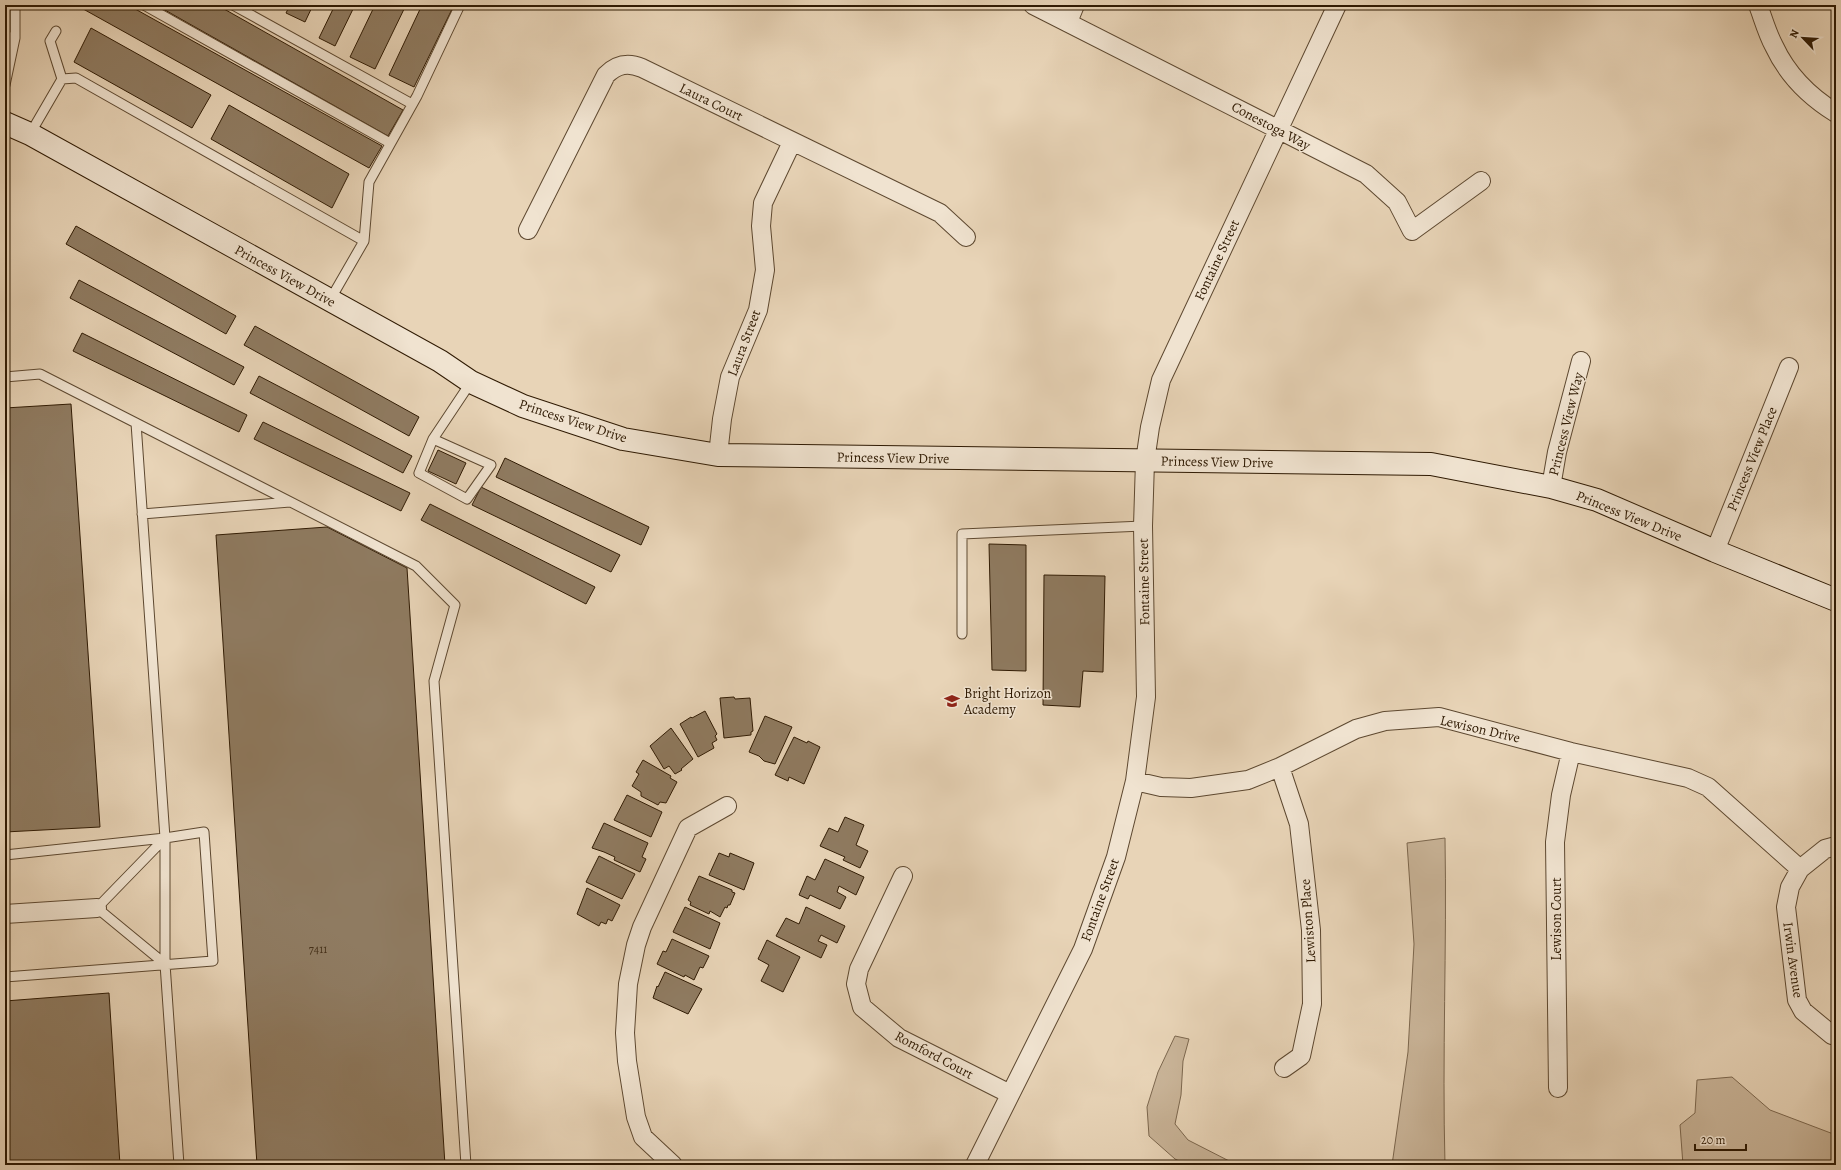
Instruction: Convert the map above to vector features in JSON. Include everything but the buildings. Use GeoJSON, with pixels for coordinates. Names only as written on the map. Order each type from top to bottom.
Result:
{"type":"FeatureCollection","features":[{"type":"Feature","properties":{"kind":"main road","name":"Princess View Drive"},"geometry":{"type":"LineString","coordinates":[[5,123],[30,134],[440,361],[471,382],[524,406],[623,439],[718,455],[1430,464],[1551,487],[1597,500],[1715,551],[1836,600]]}},
{"type":"Feature","properties":{"kind":"street","name":"Conestoga Way"},"geometry":{"type":"LineString","coordinates":[[1033,5],[1366,174],[1397,202],[1412,231],[1481,181]]}},
{"type":"Feature","properties":{"kind":"street"},"geometry":{"type":"LineString","coordinates":[[1068,22],[1075,5]]}},
{"type":"Feature","properties":{"kind":"street","name":"Fontaine Street"},"geometry":{"type":"LineString","coordinates":[[975,1165],[1083,949],[1116,856],[1135,781],[1146,697],[1143,526],[1145,461],[1150,427],[1161,380],[1337,5]]}},
{"type":"Feature","properties":{"kind":"street"},"geometry":{"type":"LineString","coordinates":[[1758,5],[1774,46],[1795,80],[1811,95],[1836,113]]}},
{"type":"Feature","properties":{"kind":"street","name":"Laura Court"},"geometry":{"type":"LineString","coordinates":[[528,230],[606,75],[619,66],[634,65],[940,213],[966,237]]}},
{"type":"Feature","properties":{"kind":"street","name":"Laura Street"},"geometry":{"type":"LineString","coordinates":[[718,455],[722,418],[730,377],[758,310],[765,270],[761,226],[764,203],[792,142]]}},
{"type":"Feature","properties":{"kind":"street","name":"Princess View Way"},"geometry":{"type":"LineString","coordinates":[[1551,487],[1557,452],[1581,361]]}},
{"type":"Feature","properties":{"kind":"street","name":"Princess View Place"},"geometry":{"type":"LineString","coordinates":[[1715,551],[1789,368]]}},
{"type":"Feature","properties":{"kind":"street","name":"Lewison Drive"},"geometry":{"type":"LineString","coordinates":[[1135,781],[1161,787],[1191,788],[1248,780],[1280,767],[1356,729],[1385,720],[1439,718],[1572,752],[1688,778],[1708,787],[1784,857],[1800,869]]}},
{"type":"Feature","properties":{"kind":"street","name":"Lewison Court"},"geometry":{"type":"LineString","coordinates":[[1558,1088],[1556,842],[1561,795],[1572,752]]}},
{"type":"Feature","properties":{"kind":"street","name":"Lewiston Place"},"geometry":{"type":"LineString","coordinates":[[1280,767],[1299,824],[1311,930],[1312,1004],[1301,1056],[1284,1068]]}},
{"type":"Feature","properties":{"kind":"street"},"geometry":{"type":"LineString","coordinates":[[670,1162],[643,1137],[636,1117],[630,1089],[625,1033],[626,1005],[632,964],[642,927],[688,828],[727,806]]}},
{"type":"Feature","properties":{"kind":"street"},"geometry":{"type":"LineString","coordinates":[[1800,869],[1824,850],[1836,846]]}},
{"type":"Feature","properties":{"kind":"street","name":"Irwin Avenue"},"geometry":{"type":"LineString","coordinates":[[1800,869],[1790,887],[1786,907],[1797,1000],[1803,1011],[1836,1036]]}},
{"type":"Feature","properties":{"kind":"street","name":"Romford Court"},"geometry":{"type":"LineString","coordinates":[[903,876],[859,969],[856,984],[862,1007],[899,1038],[1010,1094]]}},
{"type":"Feature","properties":{"kind":"street"},"geometry":{"type":"LineString","coordinates":[[5,914],[97,908]]}},
{"type":"Feature","properties":{"kind":"lane"},"geometry":{"type":"LineString","coordinates":[[5,85],[15,38],[15,5]]}},
{"type":"Feature","properties":{"kind":"lane"},"geometry":{"type":"LineString","coordinates":[[144,5],[390,144]]}},
{"type":"Feature","properties":{"kind":"lane"},"geometry":{"type":"LineString","coordinates":[[233,5],[412,104]]}},
{"type":"Feature","properties":{"kind":"lane"},"geometry":{"type":"LineString","coordinates":[[330,301],[364,241],[369,182],[412,104],[460,5]]}},
{"type":"Feature","properties":{"kind":"lane"},"geometry":{"type":"LineString","coordinates":[[30,134],[62,79],[50,41],[56,30]]}},
{"type":"Feature","properties":{"kind":"lane"},"geometry":{"type":"LineString","coordinates":[[5,36],[15,38]]}},
{"type":"Feature","properties":{"kind":"lane"},"geometry":{"type":"LineString","coordinates":[[62,79],[76,78],[364,241]]}},
{"type":"Feature","properties":{"kind":"lane"},"geometry":{"type":"LineString","coordinates":[[5,377],[40,374],[416,566],[455,605],[434,681],[466,1165]]}},
{"type":"Feature","properties":{"kind":"lane"},"geometry":{"type":"LineString","coordinates":[[433,439],[490,464],[467,499],[419,473],[433,439],[471,382]]}},
{"type":"Feature","properties":{"kind":"lane"},"geometry":{"type":"LineString","coordinates":[[136,423],[165,838],[165,964],[179,1165]]}},
{"type":"Feature","properties":{"kind":"lane"},"geometry":{"type":"LineString","coordinates":[[142,514],[290,502]]}},
{"type":"Feature","properties":{"kind":"lane"},"geometry":{"type":"LineString","coordinates":[[962,634],[962,534],[1143,526]]}},
{"type":"Feature","properties":{"kind":"lane"},"geometry":{"type":"LineString","coordinates":[[5,855],[165,838],[204,832],[213,961],[5,977]]}},
{"type":"Feature","properties":{"kind":"lane"},"geometry":{"type":"LineString","coordinates":[[165,838],[97,908],[165,964]]}},
{"type":"Feature","properties":{"kind":"shaded area"},"geometry":{"type":"Polygon","coordinates":[[[1445,838],[1445,1165],[1392,1165],[1408,1052],[1414,944],[1407,843],[1445,838]]]}},
{"type":"Feature","properties":{"kind":"shaded area"},"geometry":{"type":"Polygon","coordinates":[[[1175,1036],[1189,1039],[1183,1061],[1181,1095],[1175,1124],[1188,1140],[1237,1165],[1187,1165],[1175,1159],[1149,1136],[1147,1107],[1158,1072],[1175,1036]]]}},
{"type":"Feature","properties":{"kind":"shaded area"},"geometry":{"type":"Polygon","coordinates":[[[1732,1077],[1770,1110],[1836,1135],[1836,1165],[1683,1165],[1680,1125],[1695,1113],[1697,1080],[1732,1077]]]}},
{"type":"Feature","properties":{"kind":"place","name":"Bright Horizon Academy"},"geometry":{"type":"Point","coordinates":[952,701]}}]}
